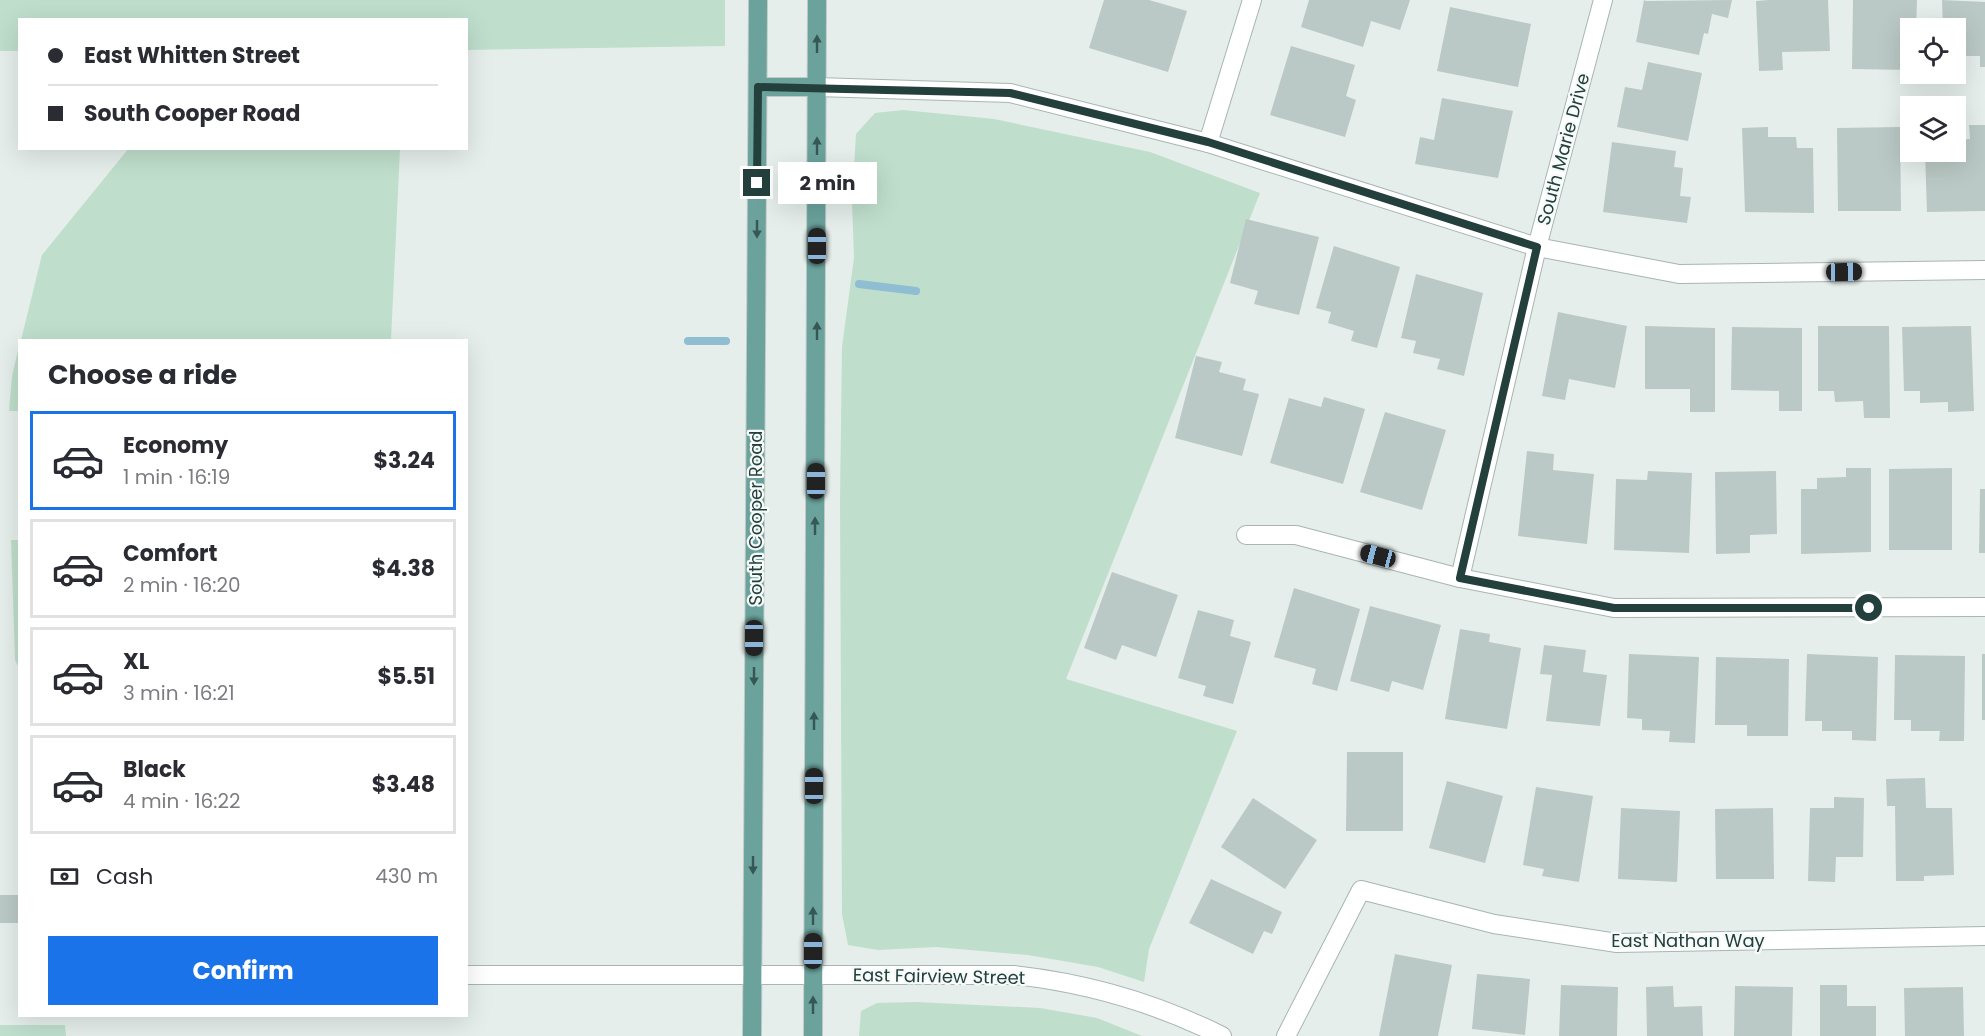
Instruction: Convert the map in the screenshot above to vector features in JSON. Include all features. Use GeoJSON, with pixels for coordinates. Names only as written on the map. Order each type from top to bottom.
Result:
{"type":"FeatureCollection","features":[{"type":"Feature","properties":{"kind":"main road","name":"South Cooper Road"},"geometry":{"type":"LineString","coordinates":[[752,1036],[758,0]]}},
{"type":"Feature","properties":{"kind":"main road"},"geometry":{"type":"LineString","coordinates":[[813,1036],[817,0]]}},
{"type":"Feature","properties":{"kind":"main road"},"geometry":{"type":"LineString","coordinates":[[758,87],[817,87]]}},
{"type":"Feature","properties":{"kind":"street"},"geometry":{"type":"LineString","coordinates":[[1208,142],[1252,0]]}},
{"type":"Feature","properties":{"kind":"street","name":"South Marie Drive"},"geometry":{"type":"LineString","coordinates":[[1460,578],[1537,247],[1603,0]]}},
{"type":"Feature","properties":{"kind":"street"},"geometry":{"type":"LineString","coordinates":[[817,87],[1010,93],[1208,142],[1537,247],[1679,274],[1985,270]]}},
{"type":"Feature","properties":{"kind":"street"},"geometry":{"type":"LineString","coordinates":[[1246,535],[1296,535],[1460,578],[1614,608],[1985,607]]}},
{"type":"Feature","properties":{"kind":"street","name":"East Nathan Way"},"geometry":{"type":"LineString","coordinates":[[1286,1036],[1361,890],[1494,924],[1617,943],[1985,936]]}},
{"type":"Feature","properties":{"kind":"street","name":"East Fairview Street"},"geometry":{"type":"LineString","coordinates":[[468,975],[1014,975],[1052,979],[1117,994],[1176,1013],[1222,1036]]}},
{"type":"Feature","properties":{"kind":"green space"},"geometry":{"type":"Polygon","coordinates":[[[0,0],[725,0],[725,46],[468,50],[468,18],[18,18],[18,51],[0,51],[0,0]]]}},
{"type":"Feature","properties":{"kind":"green space"},"geometry":{"type":"Polygon","coordinates":[[[903,110],[994,119],[1150,152],[1260,193],[1066,679],[1237,731],[1149,949],[1144,982],[1098,967],[1028,955],[936,947],[878,950],[848,945],[842,914],[840,500],[842,347],[854,258],[852,201],[856,134],[875,113],[903,110]]]}},
{"type":"Feature","properties":{"kind":"green space"},"geometry":{"type":"Polygon","coordinates":[[[127,150],[400,150],[391,339],[21,339],[42,255],[127,150]]]}},
{"type":"Feature","properties":{"kind":"green space"},"geometry":{"type":"Polygon","coordinates":[[[18,350],[18,411],[9,411],[12,376],[18,350]]]}},
{"type":"Feature","properties":{"kind":"green space"},"geometry":{"type":"Polygon","coordinates":[[[11,540],[18,540],[18,666],[15,660],[11,540]]]}},
{"type":"Feature","properties":{"kind":"green space"},"geometry":{"type":"Polygon","coordinates":[[[915,1002],[1040,1008],[1097,1018],[1142,1036],[859,1036],[861,1011],[877,1003],[915,1002]]]}},
{"type":"Feature","properties":{"kind":"green space"},"geometry":{"type":"Polygon","coordinates":[[[0,1025],[65,1025],[66,1036],[0,1036],[0,1025]]]}},
{"type":"Feature","properties":{"kind":"building"},"geometry":{"type":"Polygon","coordinates":[[[1104,0],[1149,0],[1187,11],[1168,72],[1089,48],[1104,0]]]}},
{"type":"Feature","properties":{"kind":"building"},"geometry":{"type":"Polygon","coordinates":[[[1309,0],[1410,0],[1400,30],[1371,21],[1363,47],[1301,27],[1309,0]]]}},
{"type":"Feature","properties":{"kind":"building"},"geometry":{"type":"Polygon","coordinates":[[[1644,0],[1732,0],[1728,18],[1712,14],[1708,34],[1704,33],[1699,55],[1636,42],[1644,0]]]}},
{"type":"Feature","properties":{"kind":"building"},"geometry":{"type":"Polygon","coordinates":[[[1828,0],[1830,51],[1782,52],[1783,70],[1759,71],[1756,1],[1828,0]]]}},
{"type":"Feature","properties":{"kind":"building"},"geometry":{"type":"Polygon","coordinates":[[[1853,0],[1917,0],[1916,18],[1900,18],[1900,70],[1852,69],[1853,0]]]}},
{"type":"Feature","properties":{"kind":"building"},"geometry":{"type":"Polygon","coordinates":[[[1942,0],[1985,2],[1985,67],[1980,67],[1980,56],[1966,56],[1966,18],[1943,18],[1942,0]]]}},
{"type":"Feature","properties":{"kind":"building"},"geometry":{"type":"Polygon","coordinates":[[[1450,7],[1531,24],[1518,87],[1437,71],[1450,7]]]}},
{"type":"Feature","properties":{"kind":"building"},"geometry":{"type":"Polygon","coordinates":[[[1291,46],[1355,65],[1346,96],[1356,100],[1345,137],[1270,115],[1291,46]]]}},
{"type":"Feature","properties":{"kind":"building"},"geometry":{"type":"Polygon","coordinates":[[[1648,62],[1702,73],[1688,141],[1617,127],[1625,87],[1642,90],[1648,62]]]}},
{"type":"Feature","properties":{"kind":"building"},"geometry":{"type":"Polygon","coordinates":[[[1442,98],[1513,111],[1498,178],[1415,164],[1420,137],[1434,140],[1442,98]]]}},
{"type":"Feature","properties":{"kind":"building"},"geometry":{"type":"Polygon","coordinates":[[[1969,125],[1985,125],[1985,211],[1927,212],[1925,162],[1966,162],[1966,139],[1970,139],[1969,125]]]}},
{"type":"Feature","properties":{"kind":"building"},"geometry":{"type":"Polygon","coordinates":[[[1768,127],[1768,137],[1796,137],[1797,148],[1813,148],[1814,213],[1745,212],[1742,128],[1768,127]]]}},
{"type":"Feature","properties":{"kind":"building"},"geometry":{"type":"Polygon","coordinates":[[[1900,127],[1901,211],[1838,211],[1837,128],[1900,127]]]}},
{"type":"Feature","properties":{"kind":"building"},"geometry":{"type":"Polygon","coordinates":[[[1612,142],[1676,151],[1674,167],[1683,168],[1680,196],[1691,197],[1687,223],[1603,212],[1612,142]]]}},
{"type":"Feature","properties":{"kind":"building"},"geometry":{"type":"Polygon","coordinates":[[[1246,219],[1319,237],[1299,315],[1254,304],[1258,291],[1230,283],[1246,219]]]}},
{"type":"Feature","properties":{"kind":"building"},"geometry":{"type":"Polygon","coordinates":[[[1334,246],[1400,267],[1377,348],[1351,341],[1354,331],[1328,323],[1331,312],[1316,308],[1334,246]]]}},
{"type":"Feature","properties":{"kind":"building"},"geometry":{"type":"Polygon","coordinates":[[[1416,274],[1483,293],[1464,376],[1437,369],[1440,359],[1413,353],[1416,341],[1401,338],[1416,274]]]}},
{"type":"Feature","properties":{"kind":"building"},"geometry":{"type":"Polygon","coordinates":[[[1558,312],[1627,326],[1615,388],[1569,379],[1565,400],[1542,396],[1558,312]]]}},
{"type":"Feature","properties":{"kind":"building"},"geometry":{"type":"Polygon","coordinates":[[[1645,326],[1715,328],[1715,412],[1690,412],[1690,389],[1645,389],[1645,326]]]}},
{"type":"Feature","properties":{"kind":"building"},"geometry":{"type":"Polygon","coordinates":[[[1818,326],[1889,326],[1890,418],[1864,418],[1863,401],[1835,402],[1834,391],[1818,391],[1818,326]]]}},
{"type":"Feature","properties":{"kind":"building"},"geometry":{"type":"Polygon","coordinates":[[[1971,326],[1974,411],[1948,412],[1948,402],[1920,403],[1920,391],[1904,391],[1902,327],[1971,326]]]}},
{"type":"Feature","properties":{"kind":"building"},"geometry":{"type":"Polygon","coordinates":[[[1732,327],[1802,328],[1802,411],[1779,411],[1779,391],[1731,390],[1732,327]]]}},
{"type":"Feature","properties":{"kind":"building"},"geometry":{"type":"Polygon","coordinates":[[[1196,356],[1222,362],[1219,372],[1246,379],[1243,390],[1259,394],[1242,456],[1175,438],[1196,356]]]}},
{"type":"Feature","properties":{"kind":"building"},"geometry":{"type":"Polygon","coordinates":[[[1324,397],[1365,409],[1343,484],[1270,463],[1289,398],[1321,407],[1324,397]]]}},
{"type":"Feature","properties":{"kind":"building"},"geometry":{"type":"Polygon","coordinates":[[[1385,412],[1446,430],[1422,510],[1360,492],[1385,412]]]}},
{"type":"Feature","properties":{"kind":"building"},"geometry":{"type":"Polygon","coordinates":[[[1527,451],[1554,454],[1553,470],[1594,474],[1587,544],[1518,536],[1527,451]]]}},
{"type":"Feature","properties":{"kind":"building"},"geometry":{"type":"Polygon","coordinates":[[[1846,468],[1871,468],[1871,552],[1801,554],[1801,489],[1817,489],[1817,478],[1846,477],[1846,468]]]}},
{"type":"Feature","properties":{"kind":"building"},"geometry":{"type":"Polygon","coordinates":[[[1952,468],[1952,550],[1889,550],[1889,469],[1952,468]]]}},
{"type":"Feature","properties":{"kind":"building"},"geometry":{"type":"Polygon","coordinates":[[[1648,471],[1692,473],[1689,553],[1614,550],[1616,479],[1647,480],[1648,471]]]}},
{"type":"Feature","properties":{"kind":"building"},"geometry":{"type":"Polygon","coordinates":[[[1776,471],[1777,534],[1750,535],[1750,553],[1716,554],[1715,472],[1776,471]]]}},
{"type":"Feature","properties":{"kind":"building"},"geometry":{"type":"Polygon","coordinates":[[[1980,489],[1985,489],[1985,553],[1979,553],[1980,489]]]}},
{"type":"Feature","properties":{"kind":"building"},"geometry":{"type":"Polygon","coordinates":[[[1112,572],[1178,595],[1156,657],[1122,645],[1116,660],[1084,648],[1112,572]]]}},
{"type":"Feature","properties":{"kind":"building"},"geometry":{"type":"Polygon","coordinates":[[[1294,588],[1360,609],[1337,691],[1312,684],[1316,669],[1274,657],[1294,588]]]}},
{"type":"Feature","properties":{"kind":"building"},"geometry":{"type":"Polygon","coordinates":[[[1370,606],[1441,625],[1423,690],[1392,681],[1389,692],[1350,681],[1370,606]]]}},
{"type":"Feature","properties":{"kind":"building"},"geometry":{"type":"Polygon","coordinates":[[[1198,610],[1234,620],[1230,636],[1251,642],[1233,704],[1203,696],[1206,686],[1178,678],[1198,610]]]}},
{"type":"Feature","properties":{"kind":"building"},"geometry":{"type":"Polygon","coordinates":[[[1460,629],[1490,634],[1489,642],[1521,648],[1507,729],[1445,719],[1460,629]]]}},
{"type":"Feature","properties":{"kind":"building"},"geometry":{"type":"Polygon","coordinates":[[[1544,645],[1586,650],[1583,672],[1607,675],[1600,726],[1546,721],[1552,675],[1540,674],[1544,645]]]}},
{"type":"Feature","properties":{"kind":"building"},"geometry":{"type":"Polygon","coordinates":[[[1629,654],[1699,657],[1695,743],[1669,742],[1670,731],[1642,730],[1642,719],[1627,718],[1629,654]]]}},
{"type":"Feature","properties":{"kind":"building"},"geometry":{"type":"Polygon","coordinates":[[[1807,654],[1878,657],[1876,741],[1852,740],[1852,731],[1822,731],[1822,721],[1805,721],[1807,654]]]}},
{"type":"Feature","properties":{"kind":"building"},"geometry":{"type":"Polygon","coordinates":[[[1982,654],[1985,654],[1985,720],[1982,720],[1982,654]]]}},
{"type":"Feature","properties":{"kind":"building"},"geometry":{"type":"Polygon","coordinates":[[[1895,655],[1965,656],[1964,741],[1939,741],[1940,731],[1911,731],[1911,720],[1894,720],[1895,655]]]}},
{"type":"Feature","properties":{"kind":"building"},"geometry":{"type":"Polygon","coordinates":[[[1716,657],[1789,659],[1788,736],[1747,736],[1747,725],[1715,725],[1716,657]]]}},
{"type":"Feature","properties":{"kind":"building"},"geometry":{"type":"Polygon","coordinates":[[[1347,752],[1403,752],[1403,831],[1346,831],[1347,752]]]}},
{"type":"Feature","properties":{"kind":"building"},"geometry":{"type":"Polygon","coordinates":[[[1925,778],[1926,808],[1952,808],[1954,875],[1924,876],[1924,881],[1896,881],[1895,806],[1887,806],[1886,779],[1925,778]]]}},
{"type":"Feature","properties":{"kind":"building"},"geometry":{"type":"Polygon","coordinates":[[[1447,781],[1503,796],[1485,863],[1429,848],[1447,781]]]}},
{"type":"Feature","properties":{"kind":"building"},"geometry":{"type":"Polygon","coordinates":[[[1536,787],[1593,796],[1579,882],[1542,876],[1544,869],[1523,865],[1536,787]]]}},
{"type":"Feature","properties":{"kind":"building"},"geometry":{"type":"Polygon","coordinates":[[[1834,797],[1864,798],[1863,857],[1836,857],[1835,882],[1808,881],[1810,808],[1834,808],[1834,797]]]}},
{"type":"Feature","properties":{"kind":"building"},"geometry":{"type":"Polygon","coordinates":[[[1253,798],[1317,840],[1285,889],[1221,847],[1253,798]]]}},
{"type":"Feature","properties":{"kind":"building"},"geometry":{"type":"Polygon","coordinates":[[[1621,808],[1680,811],[1677,882],[1618,879],[1621,808]]]}},
{"type":"Feature","properties":{"kind":"building"},"geometry":{"type":"Polygon","coordinates":[[[1773,808],[1774,879],[1716,879],[1715,809],[1773,808]]]}},
{"type":"Feature","properties":{"kind":"building"},"geometry":{"type":"Polygon","coordinates":[[[1211,879],[1282,912],[1272,934],[1264,931],[1253,954],[1189,923],[1211,879]]]}},
{"type":"Feature","properties":{"kind":"building"},"geometry":{"type":"Polygon","coordinates":[[[0,895],[18,895],[18,923],[0,923],[0,895]]]}},
{"type":"Feature","properties":{"kind":"building"},"geometry":{"type":"Polygon","coordinates":[[[1395,954],[1452,965],[1438,1036],[1379,1036],[1395,954]]]}},
{"type":"Feature","properties":{"kind":"building"},"geometry":{"type":"Polygon","coordinates":[[[1477,974],[1530,979],[1525,1035],[1472,1029],[1477,974]]]}},
{"type":"Feature","properties":{"kind":"building"},"geometry":{"type":"Polygon","coordinates":[[[1561,985],[1618,987],[1617,1036],[1559,1036],[1561,985]]]}},
{"type":"Feature","properties":{"kind":"building"},"geometry":{"type":"Polygon","coordinates":[[[1820,985],[1847,985],[1847,1006],[1876,1006],[1876,1036],[1820,1036],[1820,985]]]}},
{"type":"Feature","properties":{"kind":"building"},"geometry":{"type":"Polygon","coordinates":[[[1673,986],[1674,1007],[1702,1006],[1703,1036],[1647,1036],[1646,987],[1673,986]]]}},
{"type":"Feature","properties":{"kind":"building"},"geometry":{"type":"Polygon","coordinates":[[[1735,986],[1793,987],[1792,1036],[1734,1036],[1735,986]]]}},
{"type":"Feature","properties":{"kind":"building"},"geometry":{"type":"Polygon","coordinates":[[[1963,987],[1964,1036],[1905,1036],[1904,988],[1963,987]]]}},
{"type":"Feature","properties":{"kind":"waterway"},"geometry":{"type":"LineString","coordinates":[[859,284],[916,291]]}},
{"type":"Feature","properties":{"kind":"waterway"},"geometry":{"type":"LineString","coordinates":[[688,341],[726,341]]}},
{"type":"Feature","properties":{"kind":"route"},"geometry":{"type":"LineString","coordinates":[[757,183],[758,87],[1010,93],[1208,142],[1537,247],[1460,578],[1614,608],[1869,608]]}}]}
